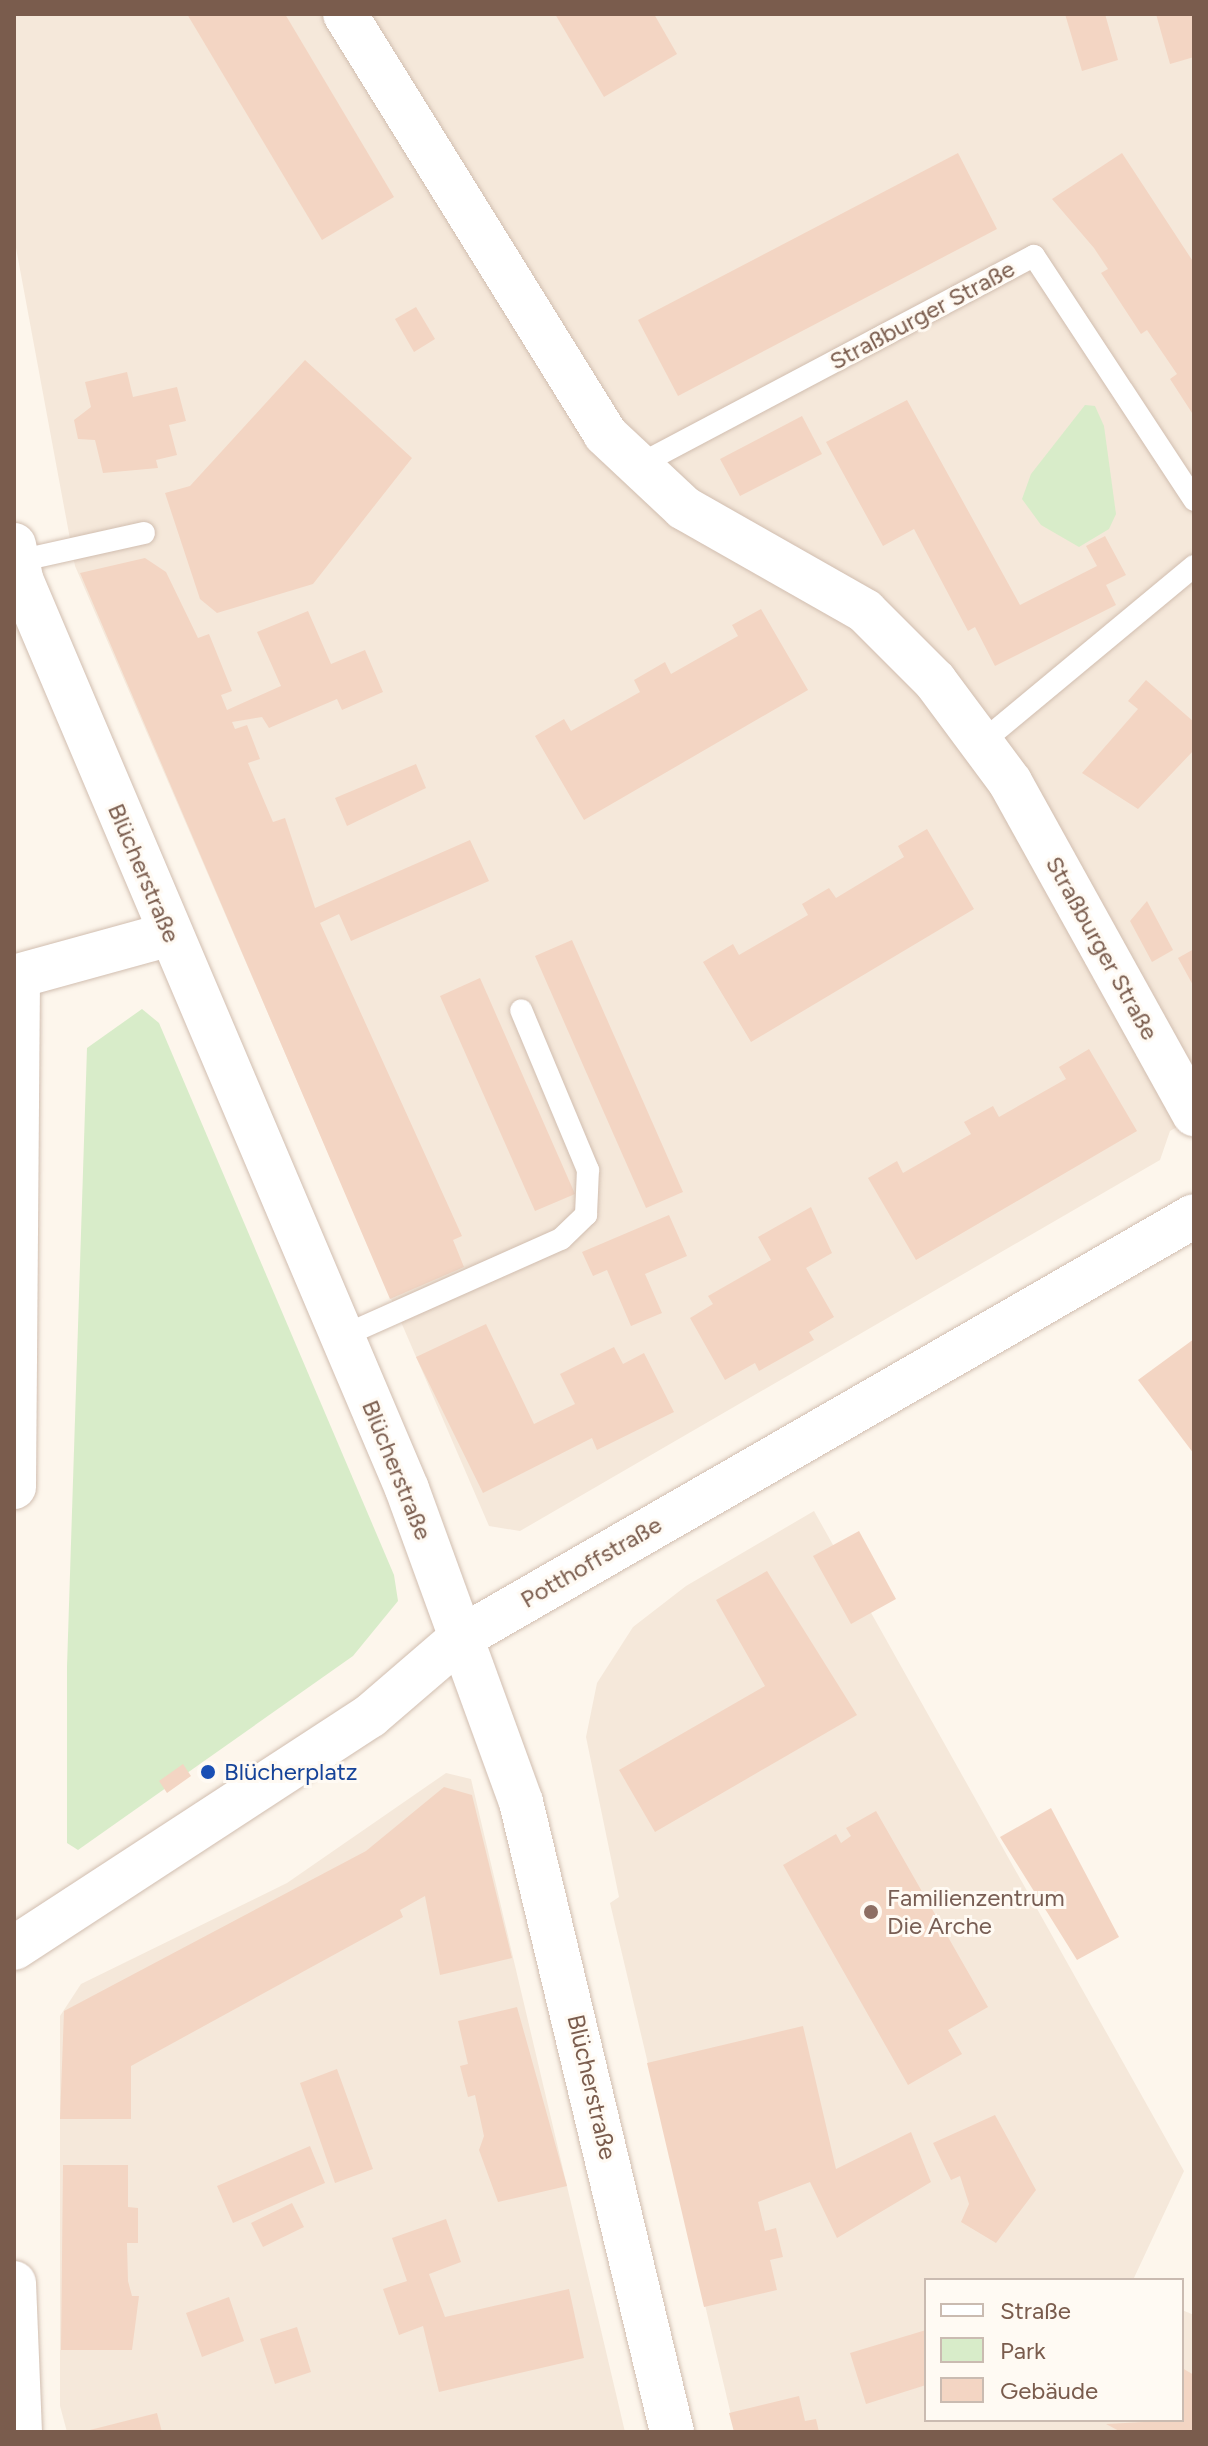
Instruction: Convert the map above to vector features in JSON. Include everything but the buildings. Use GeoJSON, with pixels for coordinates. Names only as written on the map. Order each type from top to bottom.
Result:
{"type":"FeatureCollection","features":[{"type":"Feature","properties":{"kind":"street","name":"Straßburger Straße"},"geometry":{"type":"LineString","coordinates":[[345,14],[605,434],[684,508],[865,611],[935,681],[981,743],[1194,1114]]}},
{"type":"Feature","properties":{"kind":"street","name":"Blücherstraße"},"geometry":{"type":"LineString","coordinates":[[16,553],[170,934],[343,1336],[462,1637],[535,1842],[672,2432]]}},
{"type":"Feature","properties":{"kind":"street"},"geometry":{"type":"LineString","coordinates":[[14,1487],[16,976],[170,934]]}},
{"type":"Feature","properties":{"kind":"street","name":"Potthoffstraße"},"geometry":{"type":"LineString","coordinates":[[14,1948],[370,1716],[462,1637],[1189,1225]]}},
{"type":"Feature","properties":{"kind":"street"},"geometry":{"type":"LineString","coordinates":[[14,2283],[20,2432]]}},
{"type":"Feature","properties":{"kind":"lane","name":"Straßburger Straße"},"geometry":{"type":"LineString","coordinates":[[637,466],[1034,256],[1194,500]]}},
{"type":"Feature","properties":{"kind":"lane"},"geometry":{"type":"LineString","coordinates":[[16,553],[144,533]]}},
{"type":"Feature","properties":{"kind":"lane"},"geometry":{"type":"LineString","coordinates":[[981,743],[1194,566]]}},
{"type":"Feature","properties":{"kind":"lane"},"geometry":{"type":"LineString","coordinates":[[343,1336],[561,1239],[586,1215],[588,1170],[521,1010]]}},
{"type":"Feature","properties":{"kind":"shaded area"},"geometry":{"type":"Polygon","coordinates":[[[14,14],[1194,14],[1194,1117],[1170,1131],[1160,1160],[520,1531],[489,1526],[75,566],[14,237],[14,14]]]}},
{"type":"Feature","properties":{"kind":"shaded area"},"geometry":{"type":"Polygon","coordinates":[[[814,1511],[1184,2171],[1134,2278],[924,2278],[924,2422],[1184,2422],[1184,2311],[1194,2315],[1194,2432],[735,2432],[610,1903],[619,1897],[586,1737],[597,1683],[633,1627],[686,1586],[814,1511]]]}},
{"type":"Feature","properties":{"kind":"shaded area"},"geometry":{"type":"Polygon","coordinates":[[[446,1773],[471,1779],[625,2432],[67,2432],[60,2406],[60,2016],[81,1984],[287,1883],[446,1773]]]}},
{"type":"Feature","properties":{"kind":"green space"},"geometry":{"type":"Polygon","coordinates":[[[1085,405],[1095,406],[1104,426],[1116,514],[1109,529],[1079,547],[1041,525],[1022,499],[1031,474],[1085,405]]]}},
{"type":"Feature","properties":{"kind":"green space","name":"Blücherplatz"},"geometry":{"type":"Polygon","coordinates":[[[142,1009],[159,1023],[394,1575],[398,1601],[353,1656],[78,1850],[67,1843],[67,1667],[87,1048],[142,1009]]]}},
{"type":"Feature","properties":{"kind":"place","name":"Blücherplatz"},"geometry":{"type":"Point","coordinates":[208,1772]}},
{"type":"Feature","properties":{"kind":"place","name":"Familienzentrum Die Arche"},"geometry":{"type":"Point","coordinates":[871,1912]}}]}
